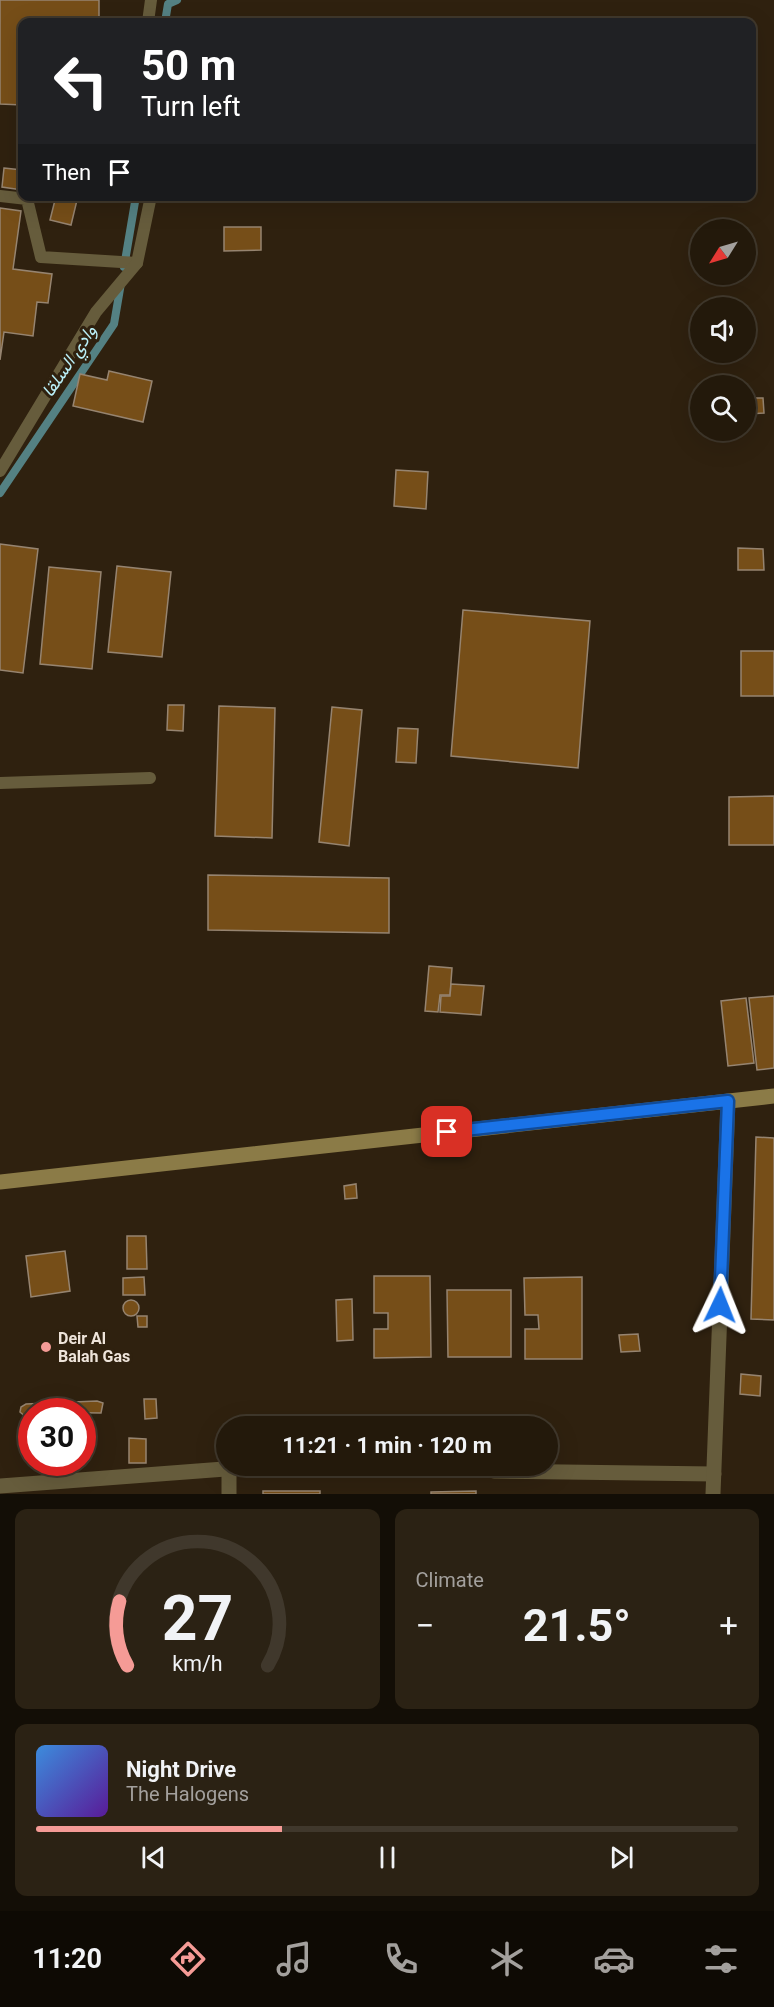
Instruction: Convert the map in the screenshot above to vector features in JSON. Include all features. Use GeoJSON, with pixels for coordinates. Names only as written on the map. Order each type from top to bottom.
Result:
{"type":"FeatureCollection","features":[{"type":"Feature","properties":{"kind":"street"},"geometry":{"type":"LineString","coordinates":[[0,1182],[774,1096]]}},
{"type":"Feature","properties":{"kind":"street"},"geometry":{"type":"LineString","coordinates":[[713,1494],[728,1101]]}},
{"type":"Feature","properties":{"kind":"street"},"geometry":{"type":"LineString","coordinates":[[0,1486],[216,1469]]}},
{"type":"Feature","properties":{"kind":"street"},"geometry":{"type":"LineString","coordinates":[[558,1472],[714,1474]]}},
{"type":"Feature","properties":{"kind":"street"},"geometry":{"type":"LineString","coordinates":[[229,1476],[229,1494]]}},
{"type":"Feature","properties":{"kind":"lane"},"geometry":{"type":"LineString","coordinates":[[148,18],[151,0]]}},
{"type":"Feature","properties":{"kind":"lane"},"geometry":{"type":"LineString","coordinates":[[0,196],[18,198]]}},
{"type":"Feature","properties":{"kind":"lane"},"geometry":{"type":"LineString","coordinates":[[27,201],[41,257],[137,263]]}},
{"type":"Feature","properties":{"kind":"lane"},"geometry":{"type":"LineString","coordinates":[[0,471],[96,312],[137,263],[150,201]]}},
{"type":"Feature","properties":{"kind":"lane"},"geometry":{"type":"LineString","coordinates":[[0,783],[150,778]]}},
{"type":"Feature","properties":{"kind":"building"},"geometry":{"type":"Polygon","coordinates":[[[0,0],[99,0],[99,18],[18,18],[18,105],[0,104],[0,0]]]}},
{"type":"Feature","properties":{"kind":"building"},"geometry":{"type":"Polygon","coordinates":[[[4,168],[18,170],[18,189],[2,187],[4,168]]]}},
{"type":"Feature","properties":{"kind":"building"},"geometry":{"type":"Polygon","coordinates":[[[55,201],[77,201],[71,225],[50,220],[55,201]]]}},
{"type":"Feature","properties":{"kind":"building"},"geometry":{"type":"Polygon","coordinates":[[[0,208],[21,211],[13,269],[52,274],[48,303],[37,302],[33,336],[4,332],[0,360],[0,208]]]}},
{"type":"Feature","properties":{"kind":"building"},"geometry":{"type":"Polygon","coordinates":[[[224,227],[261,227],[261,250],[224,251],[224,227]]]}},
{"type":"Feature","properties":{"kind":"building"},"geometry":{"type":"Polygon","coordinates":[[[109,371],[152,381],[143,422],[73,406],[80,374],[107,380],[109,371]]]}},
{"type":"Feature","properties":{"kind":"building"},"geometry":{"type":"Polygon","coordinates":[[[756,398],[763,398],[764,413],[756,414],[756,398]]]}},
{"type":"Feature","properties":{"kind":"building"},"geometry":{"type":"Polygon","coordinates":[[[396,470],[428,472],[426,509],[394,506],[396,470]]]}},
{"type":"Feature","properties":{"kind":"building"},"geometry":{"type":"Polygon","coordinates":[[[0,544],[38,549],[23,673],[0,670],[0,544]]]}},
{"type":"Feature","properties":{"kind":"building"},"geometry":{"type":"Polygon","coordinates":[[[738,548],[763,549],[764,570],[738,570],[738,548]]]}},
{"type":"Feature","properties":{"kind":"building"},"geometry":{"type":"Polygon","coordinates":[[[117,566],[171,572],[162,657],[108,652],[117,566]]]}},
{"type":"Feature","properties":{"kind":"building"},"geometry":{"type":"Polygon","coordinates":[[[49,567],[101,572],[92,669],[40,664],[49,567]]]}},
{"type":"Feature","properties":{"kind":"building"},"geometry":{"type":"Polygon","coordinates":[[[463,610],[590,621],[578,768],[451,756],[463,610]]]}},
{"type":"Feature","properties":{"kind":"building"},"geometry":{"type":"Polygon","coordinates":[[[741,651],[774,651],[774,696],[741,696],[741,651]]]}},
{"type":"Feature","properties":{"kind":"building"},"geometry":{"type":"Polygon","coordinates":[[[168,705],[184,705],[183,731],[167,730],[168,705]]]}},
{"type":"Feature","properties":{"kind":"building"},"geometry":{"type":"Polygon","coordinates":[[[219,706],[275,708],[272,838],[215,836],[219,706]]]}},
{"type":"Feature","properties":{"kind":"building"},"geometry":{"type":"Polygon","coordinates":[[[332,707],[362,710],[349,846],[319,842],[332,707]]]}},
{"type":"Feature","properties":{"kind":"building"},"geometry":{"type":"Polygon","coordinates":[[[398,728],[418,729],[416,763],[396,762],[398,728]]]}},
{"type":"Feature","properties":{"kind":"building"},"geometry":{"type":"Polygon","coordinates":[[[774,796],[774,845],[729,845],[729,797],[774,796]]]}},
{"type":"Feature","properties":{"kind":"building"},"geometry":{"type":"Polygon","coordinates":[[[208,875],[389,878],[389,933],[208,930],[208,875]]]}},
{"type":"Feature","properties":{"kind":"building"},"geometry":{"type":"Polygon","coordinates":[[[429,966],[452,968],[450,995],[440,995],[438,1012],[425,1011],[429,966]]]}},
{"type":"Feature","properties":{"kind":"building"},"geometry":{"type":"Polygon","coordinates":[[[451,984],[484,986],[481,1015],[440,1012],[441,996],[450,996],[451,984]]]}},
{"type":"Feature","properties":{"kind":"building"},"geometry":{"type":"Polygon","coordinates":[[[774,996],[774,1068],[757,1070],[749,998],[774,996]]]}},
{"type":"Feature","properties":{"kind":"building"},"geometry":{"type":"Polygon","coordinates":[[[746,998],[754,1063],[728,1066],[721,1001],[746,998]]]}},
{"type":"Feature","properties":{"kind":"building"},"geometry":{"type":"Polygon","coordinates":[[[756,1137],[774,1138],[774,1320],[751,1319],[756,1137]]]}},
{"type":"Feature","properties":{"kind":"building"},"geometry":{"type":"Polygon","coordinates":[[[356,1184],[357,1198],[345,1199],[344,1186],[356,1184]]]}},
{"type":"Feature","properties":{"kind":"building"},"geometry":{"type":"Polygon","coordinates":[[[127,1236],[146,1236],[147,1269],[127,1269],[127,1236]]]}},
{"type":"Feature","properties":{"kind":"building"},"geometry":{"type":"Polygon","coordinates":[[[65,1251],[70,1291],[31,1297],[26,1256],[65,1251]]]}},
{"type":"Feature","properties":{"kind":"building"},"geometry":{"type":"Polygon","coordinates":[[[374,1276],[430,1276],[431,1357],[374,1358],[374,1329],[388,1329],[388,1313],[374,1313],[374,1276]]]}},
{"type":"Feature","properties":{"kind":"building"},"geometry":{"type":"Polygon","coordinates":[[[144,1277],[145,1295],[123,1295],[123,1278],[144,1277]]]}},
{"type":"Feature","properties":{"kind":"building"},"geometry":{"type":"Polygon","coordinates":[[[582,1277],[582,1359],[525,1359],[525,1329],[539,1329],[538,1315],[525,1315],[524,1278],[582,1277]]]}},
{"type":"Feature","properties":{"kind":"building"},"geometry":{"type":"Polygon","coordinates":[[[447,1290],[511,1290],[511,1357],[448,1357],[447,1290]]]}},
{"type":"Feature","properties":{"kind":"building"},"geometry":{"type":"Polygon","coordinates":[[[352,1299],[353,1340],[337,1341],[336,1300],[352,1299]]]}},
{"type":"Feature","properties":{"kind":"building"},"geometry":{"type":"Polygon","coordinates":[[[128,1300],[134,1300],[139,1308],[137,1314],[128,1316],[123,1311],[123,1305],[128,1300]]]}},
{"type":"Feature","properties":{"kind":"building"},"geometry":{"type":"Polygon","coordinates":[[[137,1316],[147,1316],[147,1327],[138,1327],[137,1316]]]}},
{"type":"Feature","properties":{"kind":"building"},"geometry":{"type":"Polygon","coordinates":[[[638,1334],[640,1351],[621,1352],[619,1335],[638,1334]]]}},
{"type":"Feature","properties":{"kind":"building"},"geometry":{"type":"Polygon","coordinates":[[[741,1374],[761,1376],[760,1396],[740,1394],[741,1374]]]}},
{"type":"Feature","properties":{"kind":"building"},"geometry":{"type":"Polygon","coordinates":[[[144,1399],[156,1399],[157,1418],[145,1419],[144,1399]]]}},
{"type":"Feature","properties":{"kind":"building"},"geometry":{"type":"Polygon","coordinates":[[[96,1401],[103,1403],[101,1413],[96,1413],[96,1401]]]}},
{"type":"Feature","properties":{"kind":"building"},"geometry":{"type":"Polygon","coordinates":[[[129,1438],[146,1439],[146,1463],[129,1463],[129,1438]]]}},
{"type":"Feature","properties":{"kind":"building"},"geometry":{"type":"Polygon","coordinates":[[[263,1491],[320,1491],[320,1494],[263,1494],[263,1491]]]}},
{"type":"Feature","properties":{"kind":"building"},"geometry":{"type":"Polygon","coordinates":[[[476,1491],[476,1494],[431,1494],[431,1492],[476,1491]]]}},
{"type":"Feature","properties":{"kind":"waterway","name":"وادي السلقا"},"geometry":{"type":"LineString","coordinates":[[166,18],[168,4],[177,0]]}},
{"type":"Feature","properties":{"kind":"waterway","name":"وادي السلقا"},"geometry":{"type":"LineString","coordinates":[[124,267],[135,201]]}},
{"type":"Feature","properties":{"kind":"waterway","name":"وادي السلقا"},"geometry":{"type":"LineString","coordinates":[[0,493],[114,324],[121,283]]}},
{"type":"Feature","properties":{"kind":"place","name":"Deir Al Balah Gas"},"geometry":{"type":"Point","coordinates":[46,1347]}},
{"type":"Feature","properties":{"kind":"route"},"geometry":{"type":"LineString","coordinates":[[447,1132],[728,1101],[720,1305]]}}]}
